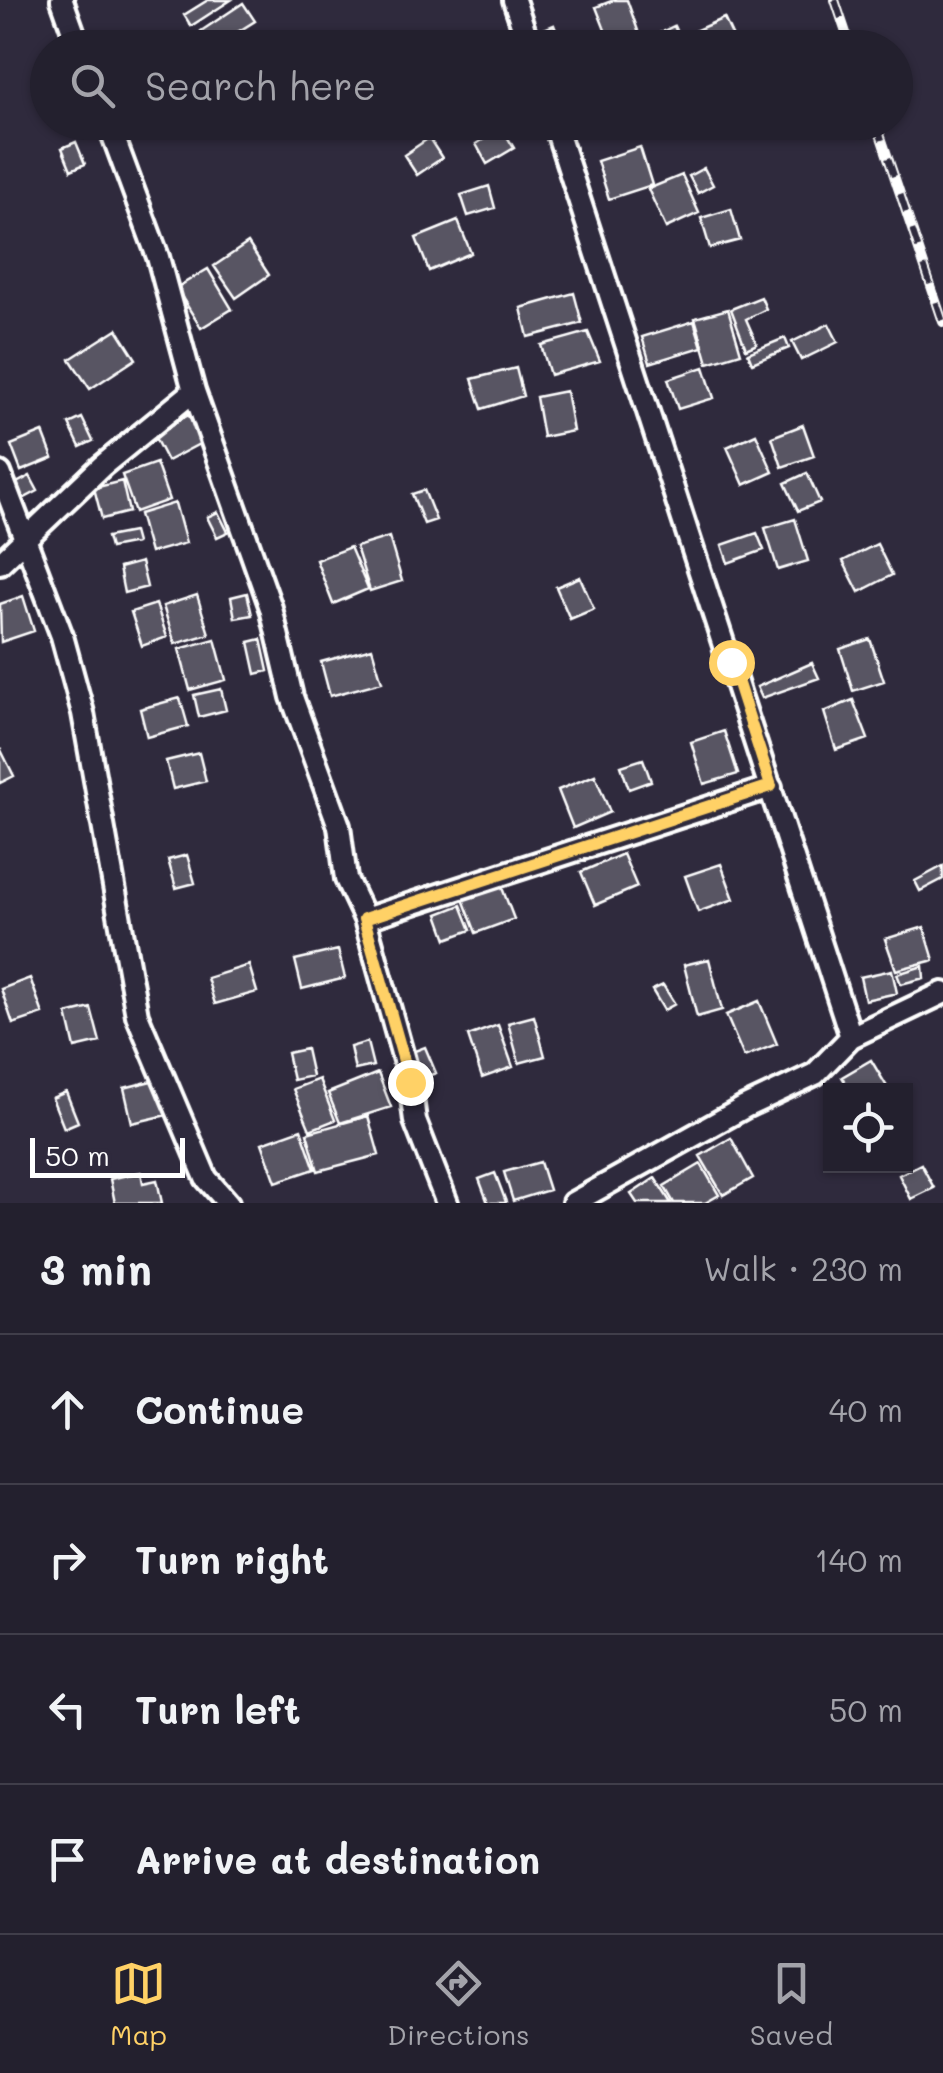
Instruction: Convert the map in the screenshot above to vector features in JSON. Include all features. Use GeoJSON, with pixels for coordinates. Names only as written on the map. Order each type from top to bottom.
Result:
{"type":"FeatureCollection","features":[{"type":"Feature","properties":{"kind":"street"},"geometry":{"type":"LineString","coordinates":[[62,0],[73,30]]}},
{"type":"Feature","properties":{"kind":"street"},"geometry":{"type":"LineString","coordinates":[[514,0],[524,30]]}},
{"type":"Feature","properties":{"kind":"street"},"geometry":{"type":"LineString","coordinates":[[115,140],[158,257],[194,391],[272,608],[292,696],[338,826],[346,879],[364,919],[410,1082],[416,1121],[446,1203]]}},
{"type":"Feature","properties":{"kind":"street"},"geometry":{"type":"LineString","coordinates":[[560,140],[852,1037]]}},
{"type":"Feature","properties":{"kind":"street"},"geometry":{"type":"LineString","coordinates":[[0,563],[102,466],[194,391]]}},
{"type":"Feature","properties":{"kind":"street"},"geometry":{"type":"LineString","coordinates":[[0,474],[62,636],[84,713],[137,1015],[206,1178],[228,1203]]}},
{"type":"Feature","properties":{"kind":"street"},"geometry":{"type":"LineString","coordinates":[[364,919],[771,786]]}},
{"type":"Feature","properties":{"kind":"street"},"geometry":{"type":"LineString","coordinates":[[573,1203],[745,1107],[815,1074],[852,1037],[943,992]]}},
{"type":"Feature","properties":{"kind":"building"},"geometry":{"type":"Polygon","coordinates":[[[208,0],[231,0],[191,26],[184,15],[208,0]]]}},
{"type":"Feature","properties":{"kind":"building"},"geometry":{"type":"Polygon","coordinates":[[[627,0],[638,30],[605,30],[596,7],[627,0]]]}},
{"type":"Feature","properties":{"kind":"building"},"geometry":{"type":"Polygon","coordinates":[[[243,3],[255,21],[241,30],[202,30],[243,3]]]}},
{"type":"Feature","properties":{"kind":"building"},"geometry":{"type":"Polygon","coordinates":[[[724,18],[730,30],[697,30],[724,18]]]}},
{"type":"Feature","properties":{"kind":"building"},"geometry":{"type":"Polygon","coordinates":[[[430,140],[442,158],[417,175],[404,155],[430,140]]]}},
{"type":"Feature","properties":{"kind":"building"},"geometry":{"type":"Polygon","coordinates":[[[482,140],[509,140],[514,148],[487,164],[476,144],[482,140]]]}},
{"type":"Feature","properties":{"kind":"building"},"geometry":{"type":"Polygon","coordinates":[[[76,142],[85,164],[71,170],[62,148],[76,142]]]}},
{"type":"Feature","properties":{"kind":"building"},"geometry":{"type":"Polygon","coordinates":[[[640,147],[652,185],[609,199],[597,161],[640,147]]]}},
{"type":"Feature","properties":{"kind":"building"},"geometry":{"type":"Polygon","coordinates":[[[704,168],[713,185],[698,193],[689,176],[704,168]]]}},
{"type":"Feature","properties":{"kind":"building"},"geometry":{"type":"Polygon","coordinates":[[[682,175],[699,213],[666,228],[648,189],[682,175]]]}},
{"type":"Feature","properties":{"kind":"building"},"geometry":{"type":"Polygon","coordinates":[[[489,186],[495,208],[468,216],[461,195],[489,186]]]}},
{"type":"Feature","properties":{"kind":"building"},"geometry":{"type":"Polygon","coordinates":[[[731,209],[740,240],[710,248],[701,218],[731,209]]]}},
{"type":"Feature","properties":{"kind":"building"},"geometry":{"type":"Polygon","coordinates":[[[458,221],[471,253],[429,271],[416,238],[458,221]]]}},
{"type":"Feature","properties":{"kind":"building"},"geometry":{"type":"Polygon","coordinates":[[[248,243],[269,275],[236,298],[214,266],[248,243]]]}},
{"type":"Feature","properties":{"kind":"building"},"geometry":{"type":"Polygon","coordinates":[[[208,269],[232,309],[201,328],[176,288],[208,269]]]}},
{"type":"Feature","properties":{"kind":"building"},"geometry":{"type":"Polygon","coordinates":[[[574,293],[582,323],[528,337],[521,308],[574,293]]]}},
{"type":"Feature","properties":{"kind":"building"},"geometry":{"type":"Polygon","coordinates":[[[761,297],[766,309],[746,319],[757,344],[746,349],[731,309],[761,297]]]}},
{"type":"Feature","properties":{"kind":"building"},"geometry":{"type":"Polygon","coordinates":[[[728,309],[741,353],[708,363],[695,318],[728,309]]]}},
{"type":"Feature","properties":{"kind":"building"},"geometry":{"type":"Polygon","coordinates":[[[694,321],[702,347],[650,363],[642,337],[694,321]]]}},
{"type":"Feature","properties":{"kind":"building"},"geometry":{"type":"Polygon","coordinates":[[[829,324],[838,342],[801,360],[792,342],[829,324]]]}},
{"type":"Feature","properties":{"kind":"building"},"geometry":{"type":"Polygon","coordinates":[[[117,329],[136,359],[90,389],[70,359],[117,329]]]}},
{"type":"Feature","properties":{"kind":"building"},"geometry":{"type":"Polygon","coordinates":[[[588,332],[600,361],[550,375],[541,345],[588,332]]]}},
{"type":"Feature","properties":{"kind":"building"},"geometry":{"type":"Polygon","coordinates":[[[785,338],[789,348],[752,363],[748,353],[785,338]]]}},
{"type":"Feature","properties":{"kind":"building"},"geometry":{"type":"Polygon","coordinates":[[[704,367],[714,398],[678,409],[668,379],[704,367]]]}},
{"type":"Feature","properties":{"kind":"building"},"geometry":{"type":"Polygon","coordinates":[[[516,368],[523,396],[482,409],[472,379],[516,368]]]}},
{"type":"Feature","properties":{"kind":"building"},"geometry":{"type":"Polygon","coordinates":[[[566,391],[573,431],[543,437],[536,397],[566,391]]]}},
{"type":"Feature","properties":{"kind":"building"},"geometry":{"type":"Polygon","coordinates":[[[189,415],[203,442],[167,461],[153,434],[189,415]]]}},
{"type":"Feature","properties":{"kind":"building"},"geometry":{"type":"Polygon","coordinates":[[[82,418],[93,441],[80,447],[69,424],[82,418]]]}},
{"type":"Feature","properties":{"kind":"building"},"geometry":{"type":"Polygon","coordinates":[[[803,425],[814,456],[782,467],[772,437],[803,425]]]}},
{"type":"Feature","properties":{"kind":"building"},"geometry":{"type":"Polygon","coordinates":[[[43,432],[53,458],[21,471],[11,445],[43,432]]]}},
{"type":"Feature","properties":{"kind":"building"},"geometry":{"type":"Polygon","coordinates":[[[756,434],[773,472],[744,485],[727,447],[756,434]]]}},
{"type":"Feature","properties":{"kind":"building"},"geometry":{"type":"Polygon","coordinates":[[[156,463],[169,500],[135,512],[122,475],[156,463]]]}},
{"type":"Feature","properties":{"kind":"building"},"geometry":{"type":"Polygon","coordinates":[[[807,473],[820,502],[798,511],[785,483],[807,473]]]}},
{"type":"Feature","properties":{"kind":"building"},"geometry":{"type":"Polygon","coordinates":[[[30,476],[38,491],[21,500],[13,485],[30,476]]]}},
{"type":"Feature","properties":{"kind":"building"},"geometry":{"type":"Polygon","coordinates":[[[122,481],[129,512],[102,519],[94,488],[122,481]]]}},
{"type":"Feature","properties":{"kind":"building"},"geometry":{"type":"Polygon","coordinates":[[[424,490],[436,520],[424,524],[412,494],[424,490]]]}},
{"type":"Feature","properties":{"kind":"building"},"geometry":{"type":"Polygon","coordinates":[[[175,503],[186,543],[150,553],[139,514],[175,503]]]}},
{"type":"Feature","properties":{"kind":"building"},"geometry":{"type":"Polygon","coordinates":[[[218,512],[228,532],[217,537],[207,517],[218,512]]]}},
{"type":"Feature","properties":{"kind":"building"},"geometry":{"type":"Polygon","coordinates":[[[795,519],[808,561],[778,570],[765,528],[795,519]]]}},
{"type":"Feature","properties":{"kind":"building"},"geometry":{"type":"Polygon","coordinates":[[[133,532],[136,543],[110,548],[107,537],[133,532]]]}},
{"type":"Feature","properties":{"kind":"building"},"geometry":{"type":"Polygon","coordinates":[[[757,533],[764,550],[728,563],[722,545],[757,533]]]}},
{"type":"Feature","properties":{"kind":"building"},"geometry":{"type":"Polygon","coordinates":[[[389,537],[402,581],[370,591],[356,547],[389,537]]]}},
{"type":"Feature","properties":{"kind":"building"},"geometry":{"type":"Polygon","coordinates":[[[877,544],[892,575],[859,592],[843,561],[877,544]]]}},
{"type":"Feature","properties":{"kind":"building"},"geometry":{"type":"Polygon","coordinates":[[[350,547],[368,589],[333,604],[316,560],[350,547]]]}},
{"type":"Feature","properties":{"kind":"building"},"geometry":{"type":"Polygon","coordinates":[[[141,562],[147,587],[124,593],[119,568],[141,562]]]}},
{"type":"Feature","properties":{"kind":"building"},"geometry":{"type":"Polygon","coordinates":[[[580,577],[594,609],[570,619],[556,587],[580,577]]]}},
{"type":"Feature","properties":{"kind":"building"},"geometry":{"type":"Polygon","coordinates":[[[247,593],[252,615],[235,618],[231,597],[247,593]]]}},
{"type":"Feature","properties":{"kind":"building"},"geometry":{"type":"Polygon","coordinates":[[[197,595],[209,634],[175,644],[163,606],[197,595]]]}},
{"type":"Feature","properties":{"kind":"building"},"geometry":{"type":"Polygon","coordinates":[[[23,596],[34,631],[1,642],[0,604],[23,596]]]}},
{"type":"Feature","properties":{"kind":"building"},"geometry":{"type":"Polygon","coordinates":[[[156,604],[167,637],[142,646],[131,612],[156,604]]]}},
{"type":"Feature","properties":{"kind":"building"},"geometry":{"type":"Polygon","coordinates":[[[215,639],[226,680],[190,690],[179,649],[215,639]]]}},
{"type":"Feature","properties":{"kind":"building"},"geometry":{"type":"Polygon","coordinates":[[[261,639],[268,671],[256,674],[249,642],[261,639]]]}},
{"type":"Feature","properties":{"kind":"building"},"geometry":{"type":"Polygon","coordinates":[[[870,639],[884,681],[853,691],[840,649],[870,639]]]}},
{"type":"Feature","properties":{"kind":"building"},"geometry":{"type":"Polygon","coordinates":[[[372,648],[382,682],[330,696],[321,662],[372,648]]]}},
{"type":"Feature","properties":{"kind":"building"},"geometry":{"type":"Polygon","coordinates":[[[812,663],[819,678],[762,698],[757,687],[812,663]]]}},
{"type":"Feature","properties":{"kind":"building"},"geometry":{"type":"Polygon","coordinates":[[[221,689],[226,710],[199,717],[194,695],[221,689]]]}},
{"type":"Feature","properties":{"kind":"building"},"geometry":{"type":"Polygon","coordinates":[[[180,698],[188,726],[147,737],[140,709],[180,698]]]}},
{"type":"Feature","properties":{"kind":"building"},"geometry":{"type":"Polygon","coordinates":[[[853,700],[868,739],[836,750],[824,712],[853,700]]]}},
{"type":"Feature","properties":{"kind":"building"},"geometry":{"type":"Polygon","coordinates":[[[724,731],[738,774],[704,784],[691,742],[724,731]]]}},
{"type":"Feature","properties":{"kind":"building"},"geometry":{"type":"Polygon","coordinates":[[[0,751],[14,776],[0,783],[0,751]]]}},
{"type":"Feature","properties":{"kind":"building"},"geometry":{"type":"Polygon","coordinates":[[[199,753],[206,781],[173,789],[166,761],[199,753]]]}},
{"type":"Feature","properties":{"kind":"building"},"geometry":{"type":"Polygon","coordinates":[[[643,759],[651,781],[629,789],[621,766],[643,759]]]}},
{"type":"Feature","properties":{"kind":"building"},"geometry":{"type":"Polygon","coordinates":[[[595,775],[610,812],[573,828],[558,790],[595,775]]]}},
{"type":"Feature","properties":{"kind":"building"},"geometry":{"type":"Polygon","coordinates":[[[623,854],[637,887],[595,905],[581,872],[623,854]]]}},
{"type":"Feature","properties":{"kind":"building"},"geometry":{"type":"Polygon","coordinates":[[[187,855],[195,883],[176,888],[168,860],[187,855]]]}},
{"type":"Feature","properties":{"kind":"building"},"geometry":{"type":"Polygon","coordinates":[[[721,864],[734,899],[698,912],[685,876],[721,864]]]}},
{"type":"Feature","properties":{"kind":"building"},"geometry":{"type":"Polygon","coordinates":[[[943,866],[943,879],[920,891],[915,881],[943,866]]]}},
{"type":"Feature","properties":{"kind":"building"},"geometry":{"type":"Polygon","coordinates":[[[501,885],[514,919],[476,933],[463,899],[501,885]]]}},
{"type":"Feature","properties":{"kind":"building"},"geometry":{"type":"Polygon","coordinates":[[[461,905],[471,930],[447,939],[438,914],[461,905]]]}},
{"type":"Feature","properties":{"kind":"building"},"geometry":{"type":"Polygon","coordinates":[[[924,927],[934,960],[896,970],[885,939],[924,927]]]}},
{"type":"Feature","properties":{"kind":"building"},"geometry":{"type":"Polygon","coordinates":[[[338,950],[345,978],[302,989],[295,960],[338,950]]]}},
{"type":"Feature","properties":{"kind":"building"},"geometry":{"type":"Polygon","coordinates":[[[709,959],[722,1010],[697,1017],[684,965],[709,959]]]}},
{"type":"Feature","properties":{"kind":"building"},"geometry":{"type":"Polygon","coordinates":[[[249,965],[257,992],[215,1004],[207,978],[249,965]]]}},
{"type":"Feature","properties":{"kind":"building"},"geometry":{"type":"Polygon","coordinates":[[[923,966],[924,978],[901,984],[897,974],[923,966]]]}},
{"type":"Feature","properties":{"kind":"building"},"geometry":{"type":"Polygon","coordinates":[[[892,970],[897,993],[865,1000],[860,977],[892,970]]]}},
{"type":"Feature","properties":{"kind":"building"},"geometry":{"type":"Polygon","coordinates":[[[30,978],[43,1014],[13,1024],[1,989],[30,978]]]}},
{"type":"Feature","properties":{"kind":"building"},"geometry":{"type":"Polygon","coordinates":[[[663,985],[675,1004],[664,1010],[652,990],[663,985]]]}},
{"type":"Feature","properties":{"kind":"building"},"geometry":{"type":"Polygon","coordinates":[[[759,1001],[777,1044],[744,1057],[726,1015],[759,1001]]]}},
{"type":"Feature","properties":{"kind":"building"},"geometry":{"type":"Polygon","coordinates":[[[91,1008],[100,1042],[75,1048],[67,1014],[91,1008]]]}},
{"type":"Feature","properties":{"kind":"building"},"geometry":{"type":"Polygon","coordinates":[[[534,1016],[545,1056],[519,1063],[508,1023],[534,1016]]]}},
{"type":"Feature","properties":{"kind":"building"},"geometry":{"type":"Polygon","coordinates":[[[498,1025],[513,1067],[482,1078],[468,1036],[498,1025]]]}},
{"type":"Feature","properties":{"kind":"building"},"geometry":{"type":"Polygon","coordinates":[[[367,1042],[373,1066],[355,1070],[350,1047],[367,1042]]]}},
{"type":"Feature","properties":{"kind":"building"},"geometry":{"type":"Polygon","coordinates":[[[425,1047],[436,1073],[423,1078],[412,1052],[425,1047]]]}},
{"type":"Feature","properties":{"kind":"building"},"geometry":{"type":"Polygon","coordinates":[[[306,1049],[312,1076],[293,1080],[287,1053],[306,1049]]]}},
{"type":"Feature","properties":{"kind":"building"},"geometry":{"type":"Polygon","coordinates":[[[871,1060],[885,1083],[846,1083],[842,1077],[871,1060]]]}},
{"type":"Feature","properties":{"kind":"building"},"geometry":{"type":"Polygon","coordinates":[[[378,1073],[391,1107],[340,1123],[328,1093],[378,1073]]]}},
{"type":"Feature","properties":{"kind":"building"},"geometry":{"type":"Polygon","coordinates":[[[159,1079],[167,1115],[132,1123],[124,1088],[159,1079]]]}},
{"type":"Feature","properties":{"kind":"building"},"geometry":{"type":"Polygon","coordinates":[[[319,1079],[335,1120],[310,1130],[293,1089],[319,1079]]]}},
{"type":"Feature","properties":{"kind":"building"},"geometry":{"type":"Polygon","coordinates":[[[66,1092],[78,1122],[64,1128],[52,1098],[66,1092]]]}},
{"type":"Feature","properties":{"kind":"building"},"geometry":{"type":"Polygon","coordinates":[[[368,1116],[379,1155],[318,1171],[307,1133],[368,1116]]]}},
{"type":"Feature","properties":{"kind":"building"},"geometry":{"type":"Polygon","coordinates":[[[301,1129],[315,1169],[276,1182],[262,1143],[301,1129]]]}},
{"type":"Feature","properties":{"kind":"building"},"geometry":{"type":"Polygon","coordinates":[[[731,1138],[753,1178],[723,1195],[700,1156],[731,1138]]]}},
{"type":"Feature","properties":{"kind":"building"},"geometry":{"type":"Polygon","coordinates":[[[540,1162],[549,1190],[513,1201],[504,1172],[540,1162]]]}},
{"type":"Feature","properties":{"kind":"building"},"geometry":{"type":"Polygon","coordinates":[[[701,1164],[719,1195],[705,1203],[674,1203],[664,1186],[701,1164]]]}},
{"type":"Feature","properties":{"kind":"building"},"geometry":{"type":"Polygon","coordinates":[[[921,1164],[934,1188],[911,1199],[899,1175],[913,1173],[913,1168],[921,1164]]]}},
{"type":"Feature","properties":{"kind":"building"},"geometry":{"type":"Polygon","coordinates":[[[141,1172],[143,1183],[157,1180],[162,1203],[115,1203],[110,1179],[141,1172]]]}},
{"type":"Feature","properties":{"kind":"building"},"geometry":{"type":"Polygon","coordinates":[[[495,1173],[504,1203],[488,1203],[479,1179],[495,1173]]]}},
{"type":"Feature","properties":{"kind":"building"},"geometry":{"type":"Polygon","coordinates":[[[655,1178],[671,1203],[637,1203],[631,1194],[655,1178]]]}},
{"type":"Feature","properties":{"kind":"railway"},"geometry":{"type":"LineString","coordinates":[[835,0],[845,30]]}},
{"type":"Feature","properties":{"kind":"railway"},"geometry":{"type":"LineString","coordinates":[[882,140],[943,322]]}},
{"type":"Feature","properties":{"kind":"route"},"geometry":{"type":"LineString","coordinates":[[410,1082],[364,919],[771,786],[731,662]]}}]}
